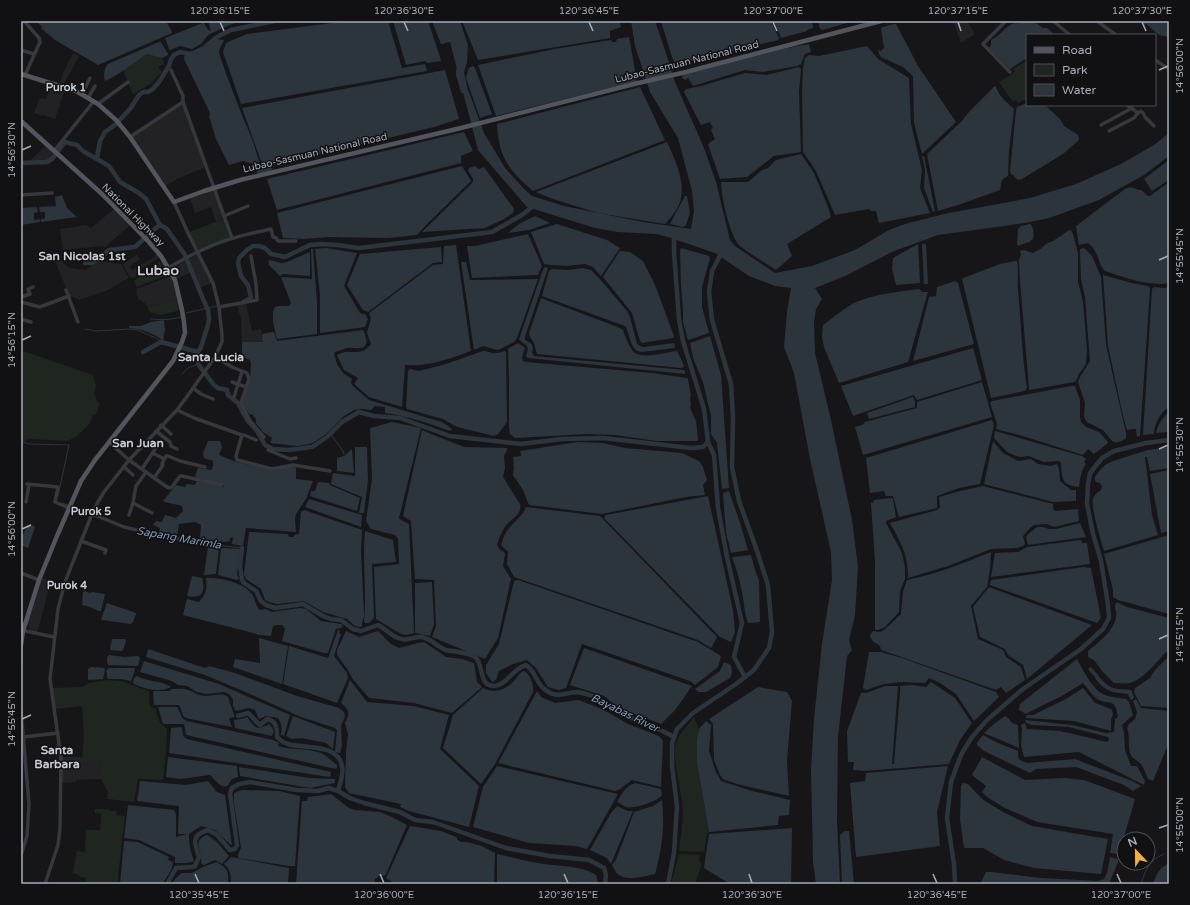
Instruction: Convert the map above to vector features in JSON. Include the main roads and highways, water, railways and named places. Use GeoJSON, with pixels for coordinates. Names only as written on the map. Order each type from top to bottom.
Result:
{"type":"FeatureCollection","features":[{"type":"Feature","properties":{"kind":"main road","name":"Lubao-Sasmuan National Road"},"geometry":{"type":"LineString","coordinates":[[23,75],[76,91],[96,103],[116,120],[130,137],[174,202],[240,180],[461,128],[686,72],[881,21]]}},
{"type":"Feature","properties":{"kind":"main road","name":"National Highway"},"geometry":{"type":"LineString","coordinates":[[21,121],[102,194],[156,248],[174,280],[182,310],[185,333],[179,350],[169,366],[84,476],[39,580],[22,630],[21,645]]}},
{"type":"Feature","properties":{"kind":"water"},"geometry":{"type":"Polygon","coordinates":[[[36,21],[166,21],[172,33],[98,65],[55,40],[41,28],[42,27],[36,21]]]}},
{"type":"Feature","properties":{"kind":"water"},"geometry":{"type":"Polygon","coordinates":[[[208,21],[242,21],[229,25],[208,35],[201,44],[192,49],[180,46],[170,50],[169,49],[165,38],[203,23],[208,30],[211,31],[208,21]]]}},
{"type":"Feature","properties":{"kind":"water"},"geometry":{"type":"Polygon","coordinates":[[[348,21],[388,21],[402,68],[425,64],[427,71],[241,104],[223,52],[226,43],[247,34],[348,21]]]}},
{"type":"Feature","properties":{"kind":"water"},"geometry":{"type":"Polygon","coordinates":[[[393,21],[428,21],[441,61],[427,63],[425,61],[406,65],[393,21]]]}},
{"type":"Feature","properties":{"kind":"water"},"geometry":{"type":"Polygon","coordinates":[[[432,21],[460,21],[468,45],[467,62],[464,72],[467,87],[484,133],[505,168],[532,196],[564,206],[643,222],[691,229],[694,211],[692,191],[678,138],[650,92],[635,46],[631,21],[655,21],[675,82],[704,148],[716,182],[730,240],[735,246],[775,273],[812,266],[855,250],[889,230],[905,224],[944,214],[1030,198],[1076,184],[1121,164],[1154,145],[1169,133],[1169,156],[1144,175],[1099,200],[1049,218],[1025,223],[938,235],[894,251],[845,276],[815,288],[822,299],[816,309],[814,322],[815,353],[852,520],[858,567],[855,615],[849,640],[852,650],[847,656],[838,737],[837,821],[840,884],[816,884],[813,862],[811,770],[814,719],[822,644],[832,580],[831,552],[810,459],[794,373],[784,347],[791,288],[775,286],[749,276],[715,253],[674,239],[657,234],[618,232],[595,228],[527,207],[478,150],[450,42],[441,44],[432,21]]]}},
{"type":"Feature","properties":{"kind":"water"},"geometry":{"type":"Polygon","coordinates":[[[462,21],[619,21],[621,27],[610,31],[610,38],[478,60],[462,21]]]}},
{"type":"Feature","properties":{"kind":"water"},"geometry":{"type":"Polygon","coordinates":[[[661,21],[771,21],[779,38],[778,40],[682,63],[675,63],[661,21]]]}},
{"type":"Feature","properties":{"kind":"water"},"geometry":{"type":"Polygon","coordinates":[[[774,21],[812,21],[813,28],[781,38],[774,21]]]}},
{"type":"Feature","properties":{"kind":"water"},"geometry":{"type":"Polygon","coordinates":[[[819,21],[854,21],[822,30],[819,27],[819,21]]]}},
{"type":"Feature","properties":{"kind":"water"},"geometry":{"type":"Polygon","coordinates":[[[1025,21],[1033,21],[1043,28],[1047,28],[1054,34],[1026,34],[1026,59],[1010,69],[989,48],[991,45],[991,40],[997,37],[1006,28],[1015,23],[1025,21]]]}},
{"type":"Feature","properties":{"kind":"water"},"geometry":{"type":"Polygon","coordinates":[[[1140,21],[1169,21],[1169,37],[1159,35],[1140,21]]]}},
{"type":"Feature","properties":{"kind":"water"},"geometry":{"type":"Polygon","coordinates":[[[896,24],[918,66],[956,122],[922,154],[914,123],[913,76],[903,67],[881,57],[878,50],[881,51],[884,48],[881,28],[896,24]]]}},
{"type":"Feature","properties":{"kind":"water"},"geometry":{"type":"Polygon","coordinates":[[[629,37],[637,81],[496,116],[478,65],[555,49],[611,40],[612,42],[616,42],[617,39],[629,37]]]}},
{"type":"Feature","properties":{"kind":"water"},"geometry":{"type":"Polygon","coordinates":[[[216,39],[224,40],[219,53],[252,139],[259,162],[263,168],[271,167],[273,170],[258,175],[254,164],[243,161],[229,165],[216,139],[209,116],[209,111],[184,59],[185,54],[194,54],[205,48],[216,39]]]}},
{"type":"Feature","properties":{"kind":"water"},"geometry":{"type":"Polygon","coordinates":[[[161,42],[168,55],[162,58],[147,54],[105,81],[104,72],[108,64],[161,42]]]}},
{"type":"Feature","properties":{"kind":"water"},"geometry":{"type":"Polygon","coordinates":[[[809,44],[811,52],[805,54],[801,64],[797,66],[763,72],[745,70],[693,86],[688,78],[685,80],[682,78],[683,75],[787,48],[809,44]]]}},
{"type":"Feature","properties":{"kind":"water"},"geometry":{"type":"Polygon","coordinates":[[[867,46],[878,59],[909,78],[911,124],[922,170],[920,188],[930,213],[879,223],[876,211],[871,211],[869,209],[835,215],[816,171],[803,152],[802,91],[805,58],[809,55],[819,56],[867,46]]]}},
{"type":"Feature","properties":{"kind":"water"},"geometry":{"type":"Polygon","coordinates":[[[473,66],[492,114],[480,118],[466,78],[469,68],[473,66]]]}},
{"type":"Feature","properties":{"kind":"water"},"geometry":{"type":"Polygon","coordinates":[[[799,67],[801,69],[799,91],[801,152],[774,156],[747,177],[720,179],[708,144],[715,139],[711,130],[713,128],[710,122],[701,125],[684,92],[686,89],[745,73],[766,75],[799,67]]]}},
{"type":"Feature","properties":{"kind":"water"},"geometry":{"type":"Polygon","coordinates":[[[445,70],[459,119],[434,127],[271,166],[264,166],[262,164],[242,108],[445,70]]]}},
{"type":"Feature","properties":{"kind":"water"},"geometry":{"type":"Polygon","coordinates":[[[995,86],[1000,95],[1014,109],[1009,151],[1008,176],[1001,182],[1000,190],[938,211],[927,154],[962,121],[995,86]]]}},
{"type":"Feature","properties":{"kind":"water"},"geometry":{"type":"Polygon","coordinates":[[[640,87],[665,140],[533,191],[517,176],[506,162],[500,146],[497,124],[640,87]]]}},
{"type":"Feature","properties":{"kind":"water"},"geometry":{"type":"Polygon","coordinates":[[[1026,103],[1026,106],[1046,106],[1060,119],[1064,126],[1078,135],[1079,139],[1063,154],[1018,180],[1011,174],[1010,171],[1017,107],[1026,103]]]}},
{"type":"Feature","properties":{"kind":"water"},"geometry":{"type":"Polygon","coordinates":[[[464,132],[473,151],[461,156],[461,163],[277,210],[267,179],[464,132]]]}},
{"type":"Feature","properties":{"kind":"water"},"geometry":{"type":"Polygon","coordinates":[[[667,142],[680,175],[682,192],[677,209],[665,224],[598,213],[536,192],[667,142]]]}},
{"type":"Feature","properties":{"kind":"water"},"geometry":{"type":"Polygon","coordinates":[[[801,154],[814,173],[831,217],[787,244],[792,256],[776,270],[744,249],[736,241],[727,216],[721,182],[748,182],[762,170],[768,168],[776,160],[801,154]]]}},
{"type":"Feature","properties":{"kind":"water"},"geometry":{"type":"Polygon","coordinates":[[[922,156],[924,156],[935,211],[933,212],[924,188],[925,170],[922,156]]]}},
{"type":"Feature","properties":{"kind":"water"},"geometry":{"type":"Polygon","coordinates":[[[1169,160],[1169,180],[1152,191],[1144,179],[1169,160]]]}},
{"type":"Feature","properties":{"kind":"water"},"geometry":{"type":"Polygon","coordinates":[[[462,166],[471,181],[417,235],[388,238],[283,238],[277,213],[462,166]]]}},
{"type":"Feature","properties":{"kind":"water"},"geometry":{"type":"Polygon","coordinates":[[[475,166],[479,169],[484,167],[514,209],[513,213],[485,228],[422,232],[473,182],[468,170],[469,168],[475,166]]]}},
{"type":"Feature","properties":{"kind":"water"},"geometry":{"type":"Polygon","coordinates":[[[1169,182],[1169,283],[1145,283],[1105,271],[1095,252],[1088,243],[1079,245],[1076,226],[1125,189],[1132,188],[1141,190],[1150,196],[1169,182]]]}},
{"type":"Feature","properties":{"kind":"water"},"geometry":{"type":"Polygon","coordinates":[[[62,195],[67,208],[77,217],[41,222],[41,219],[44,219],[45,217],[45,212],[40,212],[39,207],[56,206],[55,197],[62,195]]]}},
{"type":"Feature","properties":{"kind":"water"},"geometry":{"type":"Polygon","coordinates":[[[685,196],[687,196],[690,213],[686,225],[683,227],[670,224],[685,196]]]}},
{"type":"Feature","properties":{"kind":"water"},"geometry":{"type":"Polygon","coordinates":[[[37,207],[38,212],[34,213],[34,219],[40,219],[40,222],[21,225],[21,208],[37,207]]]}},
{"type":"Feature","properties":{"kind":"water"},"geometry":{"type":"Polygon","coordinates":[[[535,216],[550,223],[529,230],[508,233],[519,224],[535,216]]]}},
{"type":"Feature","properties":{"kind":"water"},"geometry":{"type":"Polygon","coordinates":[[[557,224],[607,240],[620,248],[601,276],[593,267],[585,264],[567,266],[544,264],[531,232],[557,224]]]}},
{"type":"Feature","properties":{"kind":"water"},"geometry":{"type":"Polygon","coordinates":[[[1030,224],[1034,235],[1033,239],[1018,246],[1018,229],[1021,226],[1030,224]]]}},
{"type":"Feature","properties":{"kind":"water"},"geometry":{"type":"Polygon","coordinates":[[[1071,230],[1078,253],[1078,282],[1083,301],[1087,350],[1086,364],[1074,382],[1030,390],[1020,281],[1020,251],[1024,250],[1033,253],[1071,230]]]}},
{"type":"Feature","properties":{"kind":"water"},"geometry":{"type":"Polygon","coordinates":[[[528,234],[542,266],[538,275],[472,278],[467,246],[475,246],[528,234]]]}},
{"type":"Feature","properties":{"kind":"water"},"geometry":{"type":"Polygon","coordinates":[[[918,244],[920,283],[896,285],[892,269],[893,258],[918,244]]]}},
{"type":"Feature","properties":{"kind":"water"},"geometry":{"type":"Polygon","coordinates":[[[922,244],[926,244],[928,284],[924,284],[922,244]]]}},
{"type":"Feature","properties":{"kind":"water"},"geometry":{"type":"Polygon","coordinates":[[[456,245],[471,351],[430,364],[405,365],[402,407],[369,397],[354,384],[358,378],[344,370],[337,355],[366,349],[371,344],[367,333],[371,318],[369,313],[433,265],[443,264],[444,246],[456,245]]]}},
{"type":"Feature","properties":{"kind":"water"},"geometry":{"type":"Polygon","coordinates":[[[441,247],[442,262],[433,263],[368,312],[363,310],[347,285],[360,254],[441,247]]]}},
{"type":"Feature","properties":{"kind":"water"},"geometry":{"type":"Polygon","coordinates":[[[326,248],[357,253],[344,286],[360,313],[366,315],[368,319],[365,327],[320,333],[320,295],[315,249],[326,248]]]}},
{"type":"Feature","properties":{"kind":"water"},"geometry":{"type":"Polygon","coordinates":[[[681,248],[709,256],[710,258],[702,287],[702,307],[709,333],[688,340],[683,322],[681,248]]]}},
{"type":"Feature","properties":{"kind":"water"},"geometry":{"type":"Polygon","coordinates":[[[1084,248],[1092,256],[1101,277],[1106,345],[1126,433],[1126,438],[1118,442],[1113,442],[1103,430],[1087,422],[1085,419],[1085,403],[1078,382],[1090,361],[1085,297],[1081,279],[1080,249],[1084,248]]]}},
{"type":"Feature","properties":{"kind":"water"},"geometry":{"type":"Polygon","coordinates":[[[311,249],[313,249],[317,302],[317,334],[277,339],[273,323],[275,307],[289,306],[291,303],[281,277],[312,279],[311,249]]]}},
{"type":"Feature","properties":{"kind":"water"},"geometry":{"type":"Polygon","coordinates":[[[620,251],[630,252],[643,261],[655,285],[674,336],[673,338],[642,343],[640,341],[632,313],[603,277],[620,251]]]}},
{"type":"Feature","properties":{"kind":"water"},"geometry":{"type":"Polygon","coordinates":[[[310,252],[310,276],[283,274],[280,276],[269,265],[268,261],[270,260],[281,263],[287,262],[310,252]]]}},
{"type":"Feature","properties":{"kind":"water"},"geometry":{"type":"Polygon","coordinates":[[[1017,261],[1018,265],[1018,286],[1027,388],[1025,391],[991,398],[962,279],[1000,264],[1017,261]]]}},
{"type":"Feature","properties":{"kind":"water"},"geometry":{"type":"Polygon","coordinates":[[[461,262],[466,262],[470,280],[538,279],[517,338],[514,342],[498,350],[483,346],[474,350],[461,262]]]}},
{"type":"Feature","properties":{"kind":"water"},"geometry":{"type":"Polygon","coordinates":[[[544,267],[548,268],[525,337],[525,340],[532,345],[532,353],[534,356],[684,370],[685,374],[528,358],[526,356],[528,347],[519,339],[544,267]]]}},
{"type":"Feature","properties":{"kind":"water"},"geometry":{"type":"Polygon","coordinates":[[[583,268],[591,270],[627,311],[637,344],[643,347],[674,343],[675,348],[642,352],[638,351],[632,345],[625,326],[542,296],[549,271],[552,269],[568,270],[583,268]]]}},
{"type":"Feature","properties":{"kind":"water"},"geometry":{"type":"Polygon","coordinates":[[[1103,275],[1147,286],[1150,289],[1140,436],[1137,437],[1136,429],[1127,430],[1108,346],[1103,275]]]}},
{"type":"Feature","properties":{"kind":"water"},"geometry":{"type":"Polygon","coordinates":[[[955,281],[958,283],[974,344],[913,361],[929,297],[936,296],[937,287],[955,281]]]}},
{"type":"Feature","properties":{"kind":"water"},"geometry":{"type":"Polygon","coordinates":[[[1154,287],[1169,287],[1169,407],[1158,419],[1154,434],[1143,435],[1152,289],[1154,287]]]}},
{"type":"Feature","properties":{"kind":"water"},"geometry":{"type":"Polygon","coordinates":[[[919,289],[922,292],[928,292],[908,362],[839,383],[824,347],[822,337],[823,325],[850,305],[870,297],[919,289]]]}},
{"type":"Feature","properties":{"kind":"water"},"geometry":{"type":"Polygon","coordinates":[[[541,298],[620,328],[623,330],[632,350],[640,355],[677,351],[684,367],[681,368],[537,354],[529,333],[541,298]]]}},
{"type":"Feature","properties":{"kind":"water"},"geometry":{"type":"Polygon","coordinates":[[[164,320],[165,330],[163,341],[148,332],[129,328],[129,326],[141,326],[151,322],[164,320]]]}},
{"type":"Feature","properties":{"kind":"water"},"geometry":{"type":"Polygon","coordinates":[[[363,330],[366,338],[365,346],[358,348],[347,348],[335,352],[334,354],[337,364],[343,373],[352,379],[351,383],[353,386],[369,400],[442,422],[452,429],[450,431],[418,420],[385,413],[385,407],[375,406],[371,410],[354,410],[344,416],[326,434],[310,444],[297,446],[270,443],[272,438],[263,432],[256,423],[256,419],[252,414],[250,415],[243,404],[243,399],[250,379],[251,364],[250,360],[242,357],[242,342],[263,342],[262,334],[274,332],[277,341],[363,330]]]}},
{"type":"Feature","properties":{"kind":"water"},"geometry":{"type":"Polygon","coordinates":[[[710,336],[721,375],[729,488],[722,489],[717,443],[711,434],[711,416],[703,382],[693,358],[690,343],[710,336]]]}},
{"type":"Feature","properties":{"kind":"water"},"geometry":{"type":"Polygon","coordinates":[[[518,343],[525,348],[522,357],[523,361],[526,362],[652,373],[687,378],[691,396],[690,407],[696,421],[698,440],[657,441],[615,435],[587,434],[515,438],[510,434],[509,427],[508,349],[518,343]]]}},
{"type":"Feature","properties":{"kind":"water"},"geometry":{"type":"Polygon","coordinates":[[[973,348],[982,380],[917,400],[914,395],[853,416],[841,386],[973,348]]]}},
{"type":"Feature","properties":{"kind":"water"},"geometry":{"type":"Polygon","coordinates":[[[483,351],[494,353],[506,352],[507,422],[498,434],[494,436],[457,427],[443,419],[407,409],[408,371],[410,369],[419,371],[446,364],[483,351]]]}},
{"type":"Feature","properties":{"kind":"water"},"geometry":{"type":"Polygon","coordinates":[[[982,382],[992,417],[863,455],[855,427],[862,425],[865,422],[917,408],[917,402],[982,382]]]}},
{"type":"Feature","properties":{"kind":"water"},"geometry":{"type":"Polygon","coordinates":[[[1075,386],[1080,400],[1081,422],[1086,427],[1099,432],[1108,442],[1094,454],[1088,449],[1083,455],[996,429],[997,424],[990,403],[992,401],[1075,386]]]}},
{"type":"Feature","properties":{"kind":"water"},"geometry":{"type":"Polygon","coordinates":[[[913,397],[915,407],[869,419],[867,413],[913,397]]]}},
{"type":"Feature","properties":{"kind":"water"},"geometry":{"type":"Polygon","coordinates":[[[1169,412],[1169,432],[1156,433],[1161,422],[1169,412]]]}},
{"type":"Feature","properties":{"kind":"water"},"geometry":{"type":"Polygon","coordinates":[[[992,420],[994,425],[980,484],[959,488],[937,496],[937,508],[899,517],[893,496],[886,496],[884,491],[870,493],[866,458],[992,420]]]}},
{"type":"Feature","properties":{"kind":"water"},"geometry":{"type":"Polygon","coordinates":[[[392,422],[421,428],[399,518],[409,524],[414,633],[406,635],[401,634],[376,619],[374,567],[399,564],[398,539],[395,535],[371,529],[366,521],[372,479],[370,428],[392,422]]]}},
{"type":"Feature","properties":{"kind":"water"},"geometry":{"type":"Polygon","coordinates":[[[422,430],[464,447],[507,448],[504,456],[505,468],[503,477],[520,504],[520,511],[507,524],[497,545],[505,554],[503,566],[511,579],[498,638],[485,659],[432,637],[436,626],[434,580],[415,579],[411,521],[403,516],[422,430]]]}},
{"type":"Feature","properties":{"kind":"water"},"geometry":{"type":"Polygon","coordinates":[[[995,431],[1082,456],[1086,459],[1084,462],[1086,464],[1080,478],[1079,487],[1066,483],[1062,476],[1061,463],[1059,461],[1044,462],[1029,456],[1021,457],[1007,452],[994,438],[995,431]]]}},
{"type":"Feature","properties":{"kind":"water"},"geometry":{"type":"Polygon","coordinates":[[[208,441],[220,441],[222,447],[219,455],[236,462],[272,470],[293,466],[296,468],[296,479],[313,481],[306,499],[296,514],[296,532],[246,528],[243,546],[232,544],[233,537],[230,538],[230,541],[225,542],[200,539],[201,525],[195,522],[179,524],[177,536],[159,532],[160,528],[153,525],[156,521],[162,522],[165,515],[176,518],[183,511],[182,506],[163,501],[176,485],[185,487],[187,484],[195,485],[197,481],[224,487],[224,485],[195,477],[198,468],[212,470],[213,461],[204,458],[203,453],[208,441]]]}},
{"type":"Feature","properties":{"kind":"water"},"geometry":{"type":"Polygon","coordinates":[[[993,441],[1003,453],[1018,461],[1031,459],[1038,464],[1050,466],[1057,464],[1060,481],[1071,490],[1076,490],[1076,501],[1053,502],[984,484],[993,441]]]}},
{"type":"Feature","properties":{"kind":"water"},"geometry":{"type":"Polygon","coordinates":[[[578,442],[603,443],[625,448],[682,453],[699,461],[703,467],[707,480],[703,485],[705,495],[686,497],[602,514],[529,505],[523,490],[513,475],[513,457],[521,456],[520,451],[578,442]]]}},
{"type":"Feature","properties":{"kind":"water"},"geometry":{"type":"Polygon","coordinates":[[[355,447],[367,447],[368,480],[364,513],[359,513],[362,497],[331,484],[333,473],[355,476],[355,447]]]}},
{"type":"Feature","properties":{"kind":"water"},"geometry":{"type":"Polygon","coordinates":[[[1169,447],[1169,468],[1150,471],[1147,457],[1145,457],[1152,515],[1158,535],[1104,551],[1093,510],[1094,496],[1101,490],[1102,487],[1100,483],[1096,482],[1095,477],[1105,465],[1113,461],[1148,450],[1169,447]]]}},
{"type":"Feature","properties":{"kind":"water"},"geometry":{"type":"Polygon","coordinates":[[[352,449],[354,473],[337,471],[337,458],[344,456],[352,449]]]}},
{"type":"Feature","properties":{"kind":"water"},"geometry":{"type":"Polygon","coordinates":[[[1169,470],[1169,531],[1161,533],[1150,474],[1169,470]]]}},
{"type":"Feature","properties":{"kind":"water"},"geometry":{"type":"Polygon","coordinates":[[[318,482],[329,483],[330,485],[360,498],[357,511],[310,496],[311,491],[315,491],[318,482]]]}},
{"type":"Feature","properties":{"kind":"water"},"geometry":{"type":"Polygon","coordinates":[[[983,486],[1053,504],[1053,509],[1055,511],[1078,509],[1079,521],[1054,527],[1047,524],[1034,525],[1023,536],[1025,544],[1023,546],[1017,548],[991,549],[948,566],[908,578],[905,555],[901,543],[890,523],[937,510],[940,507],[939,497],[983,486]]]}},
{"type":"Feature","properties":{"kind":"water"},"geometry":{"type":"Polygon","coordinates":[[[729,491],[748,550],[731,553],[726,532],[723,493],[729,491]]]}},
{"type":"Feature","properties":{"kind":"water"},"geometry":{"type":"Polygon","coordinates":[[[708,496],[733,610],[735,632],[731,642],[720,637],[604,518],[606,515],[708,496]]]}},
{"type":"Feature","properties":{"kind":"water"},"geometry":{"type":"Polygon","coordinates":[[[309,499],[362,515],[361,527],[305,507],[309,499]]]}},
{"type":"Feature","properties":{"kind":"water"},"geometry":{"type":"Polygon","coordinates":[[[893,499],[896,517],[886,521],[886,523],[902,553],[905,567],[905,579],[900,591],[899,612],[885,627],[875,630],[875,562],[871,503],[874,502],[874,500],[893,499]]]}},
{"type":"Feature","properties":{"kind":"water"},"geometry":{"type":"Polygon","coordinates":[[[526,507],[600,516],[717,637],[711,648],[698,640],[514,577],[507,564],[508,552],[501,545],[506,532],[522,515],[526,507]]]}},
{"type":"Feature","properties":{"kind":"water"},"geometry":{"type":"Polygon","coordinates":[[[304,510],[362,530],[361,551],[364,616],[362,626],[360,627],[355,626],[347,619],[323,612],[304,601],[277,604],[269,602],[265,600],[261,589],[246,579],[244,574],[249,532],[288,534],[289,537],[294,537],[294,535],[299,534],[301,512],[304,510]]]}},
{"type":"Feature","properties":{"kind":"water"},"geometry":{"type":"Polygon","coordinates":[[[1080,523],[1086,537],[1028,545],[1027,535],[1037,527],[1056,529],[1080,523]]]}},
{"type":"Feature","properties":{"kind":"water"},"geometry":{"type":"Polygon","coordinates":[[[30,524],[35,527],[28,548],[21,545],[21,538],[30,524]]]}},
{"type":"Feature","properties":{"kind":"water"},"geometry":{"type":"Polygon","coordinates":[[[365,531],[393,540],[396,562],[372,564],[374,618],[369,623],[365,623],[364,621],[365,531]]]}},
{"type":"Feature","properties":{"kind":"water"},"geometry":{"type":"Polygon","coordinates":[[[1169,535],[1169,614],[1118,600],[1113,597],[1113,590],[1104,554],[1169,535]]]}},
{"type":"Feature","properties":{"kind":"water"},"geometry":{"type":"Polygon","coordinates":[[[1081,540],[1082,543],[1087,543],[1090,564],[991,577],[995,553],[1018,552],[1027,547],[1081,540]]]}},
{"type":"Feature","properties":{"kind":"water"},"geometry":{"type":"Polygon","coordinates":[[[208,547],[219,548],[216,574],[204,575],[208,547]]]}},
{"type":"Feature","properties":{"kind":"water"},"geometry":{"type":"Polygon","coordinates":[[[221,548],[240,549],[237,574],[239,579],[237,580],[218,575],[221,548]]]}},
{"type":"Feature","properties":{"kind":"water"},"geometry":{"type":"Polygon","coordinates":[[[991,552],[987,587],[971,606],[978,639],[1003,650],[1006,657],[1021,667],[1025,680],[1006,693],[1001,687],[996,690],[881,650],[880,646],[872,640],[870,635],[873,631],[882,631],[901,614],[903,592],[907,580],[918,578],[960,564],[991,552]]]}},
{"type":"Feature","properties":{"kind":"water"},"geometry":{"type":"Polygon","coordinates":[[[751,555],[759,580],[760,622],[748,623],[742,592],[732,557],[751,555]]]}},
{"type":"Feature","properties":{"kind":"water"},"geometry":{"type":"Polygon","coordinates":[[[1083,567],[1091,568],[1101,618],[1097,623],[990,585],[991,580],[1083,567]]]}},
{"type":"Feature","properties":{"kind":"water"},"geometry":{"type":"Polygon","coordinates":[[[192,576],[202,578],[203,591],[199,595],[192,597],[187,596],[192,576]]]}},
{"type":"Feature","properties":{"kind":"water"},"geometry":{"type":"Polygon","coordinates":[[[206,578],[224,579],[243,586],[252,594],[257,607],[260,610],[266,609],[272,612],[300,608],[306,609],[321,621],[341,624],[343,626],[336,629],[328,653],[324,653],[282,641],[285,628],[282,625],[273,626],[271,636],[259,635],[183,615],[187,599],[199,602],[204,596],[206,578]]]}},
{"type":"Feature","properties":{"kind":"water"},"geometry":{"type":"Polygon","coordinates":[[[518,580],[698,642],[721,656],[718,667],[695,685],[690,681],[582,644],[566,688],[559,690],[548,687],[536,668],[527,660],[513,664],[499,671],[496,680],[492,682],[486,673],[486,665],[499,644],[514,581],[518,580]]]}},
{"type":"Feature","properties":{"kind":"water"},"geometry":{"type":"Polygon","coordinates":[[[432,582],[434,624],[430,636],[415,633],[415,583],[432,582]]]}},
{"type":"Feature","properties":{"kind":"water"},"geometry":{"type":"Polygon","coordinates":[[[989,587],[1092,625],[1027,679],[1023,665],[1008,655],[1005,649],[980,637],[973,607],[989,587]]]}},
{"type":"Feature","properties":{"kind":"water"},"geometry":{"type":"Polygon","coordinates":[[[85,591],[90,593],[105,594],[101,611],[82,605],[83,592],[85,591]]]}},
{"type":"Feature","properties":{"kind":"water"},"geometry":{"type":"Polygon","coordinates":[[[1117,602],[1127,607],[1169,618],[1169,649],[1145,674],[1130,683],[1114,683],[1094,660],[1088,657],[1088,651],[1110,631],[1113,626],[1116,615],[1115,606],[1117,602]]]}},
{"type":"Feature","properties":{"kind":"water"},"geometry":{"type":"Polygon","coordinates":[[[107,603],[136,613],[133,622],[131,624],[102,620],[101,619],[107,603]]]}},
{"type":"Feature","properties":{"kind":"water"},"geometry":{"type":"Polygon","coordinates":[[[338,630],[340,630],[339,633],[341,634],[334,656],[347,673],[348,678],[337,703],[283,684],[289,646],[328,658],[338,630]]]}},
{"type":"Feature","properties":{"kind":"water"},"geometry":{"type":"Polygon","coordinates":[[[346,631],[359,637],[378,631],[391,644],[399,648],[424,642],[446,657],[462,659],[474,663],[477,682],[482,687],[452,713],[414,703],[369,698],[352,678],[337,655],[337,650],[346,631]]]}},
{"type":"Feature","properties":{"kind":"water"},"geometry":{"type":"Polygon","coordinates":[[[259,638],[288,646],[282,684],[233,667],[235,659],[260,663],[259,638]]]}},
{"type":"Feature","properties":{"kind":"water"},"geometry":{"type":"Polygon","coordinates":[[[112,639],[125,639],[126,641],[123,650],[111,650],[112,639]]]}},
{"type":"Feature","properties":{"kind":"water"},"geometry":{"type":"Polygon","coordinates":[[[584,648],[692,686],[675,710],[661,724],[624,710],[616,706],[604,696],[570,685],[584,648]]]}},
{"type":"Feature","properties":{"kind":"water"},"geometry":{"type":"Polygon","coordinates":[[[148,649],[205,668],[209,666],[235,673],[297,696],[339,708],[344,712],[345,716],[341,726],[342,746],[340,753],[335,752],[337,730],[335,728],[301,717],[205,675],[146,657],[148,649]]]}},
{"type":"Feature","properties":{"kind":"water"},"geometry":{"type":"Polygon","coordinates":[[[869,652],[881,652],[902,658],[996,692],[999,697],[974,721],[956,694],[940,683],[929,678],[925,683],[901,682],[884,684],[866,690],[863,688],[869,652]]]}},
{"type":"Feature","properties":{"kind":"water"},"geometry":{"type":"Polygon","coordinates":[[[109,655],[124,657],[138,656],[140,658],[138,666],[108,665],[107,658],[109,655]]]}},
{"type":"Feature","properties":{"kind":"water"},"geometry":{"type":"Polygon","coordinates":[[[1169,656],[1169,708],[1141,706],[1134,692],[1135,688],[1150,678],[1155,670],[1169,656]]]}},
{"type":"Feature","properties":{"kind":"water"},"geometry":{"type":"Polygon","coordinates":[[[1077,659],[1094,687],[1101,693],[1126,699],[1129,702],[1133,715],[1122,725],[1125,750],[1131,766],[1137,766],[1145,781],[1144,785],[1079,752],[1024,757],[1021,745],[1021,725],[1024,723],[1027,729],[1060,731],[1107,742],[1109,740],[1108,737],[1069,727],[1032,725],[1026,723],[1025,720],[1072,725],[1106,733],[1114,732],[1115,719],[1118,717],[1115,706],[1096,698],[1083,683],[1060,697],[1026,714],[1019,710],[1020,704],[1077,659]]]}},
{"type":"Feature","properties":{"kind":"water"},"geometry":{"type":"Polygon","coordinates":[[[144,661],[219,684],[290,715],[284,736],[281,735],[282,731],[278,718],[266,716],[259,719],[255,710],[249,708],[236,711],[233,706],[233,699],[229,694],[224,692],[206,694],[197,692],[187,686],[178,685],[172,681],[140,672],[144,661]]]}},
{"type":"Feature","properties":{"kind":"water"},"geometry":{"type":"Polygon","coordinates":[[[724,662],[731,665],[732,673],[730,678],[706,692],[698,692],[695,689],[720,671],[724,662]]]}},
{"type":"Feature","properties":{"kind":"water"},"geometry":{"type":"Polygon","coordinates":[[[91,667],[104,668],[103,679],[88,679],[88,669],[91,667]]]}},
{"type":"Feature","properties":{"kind":"water"},"geometry":{"type":"Polygon","coordinates":[[[1091,667],[1109,686],[1117,689],[1131,690],[1134,697],[1133,699],[1131,700],[1128,694],[1115,692],[1104,688],[1088,670],[1091,667]]]}},
{"type":"Feature","properties":{"kind":"water"},"geometry":{"type":"Polygon","coordinates":[[[109,668],[135,668],[131,681],[108,679],[106,671],[109,668]]]}},
{"type":"Feature","properties":{"kind":"water"},"geometry":{"type":"Polygon","coordinates":[[[524,671],[531,680],[533,692],[495,764],[481,784],[443,748],[453,715],[483,688],[492,691],[504,689],[524,671]]]}},
{"type":"Feature","properties":{"kind":"water"},"geometry":{"type":"Polygon","coordinates":[[[137,676],[163,683],[171,687],[162,690],[152,690],[142,687],[133,683],[134,678],[137,676]]]}},
{"type":"Feature","properties":{"kind":"water"},"geometry":{"type":"Polygon","coordinates":[[[350,680],[367,702],[414,706],[449,715],[440,749],[479,786],[469,827],[409,811],[400,807],[401,804],[349,793],[345,787],[348,734],[345,723],[348,717],[348,710],[341,703],[350,680]]]}},
{"type":"Feature","properties":{"kind":"water"},"geometry":{"type":"Polygon","coordinates":[[[931,682],[955,698],[972,723],[960,740],[949,764],[865,771],[853,770],[854,762],[848,762],[847,731],[861,693],[866,693],[885,686],[898,686],[892,764],[894,764],[900,686],[913,685],[926,687],[931,682]]]}},
{"type":"Feature","properties":{"kind":"water"},"geometry":{"type":"Polygon","coordinates":[[[758,687],[787,692],[792,701],[787,761],[789,796],[737,784],[723,779],[714,760],[713,724],[709,719],[758,687]]]}},
{"type":"Feature","properties":{"kind":"water"},"geometry":{"type":"Polygon","coordinates":[[[1083,688],[1095,703],[1112,710],[1111,731],[1074,721],[1026,718],[1028,715],[1033,715],[1066,699],[1083,688]]]}},
{"type":"Feature","properties":{"kind":"water"},"geometry":{"type":"Polygon","coordinates":[[[172,689],[186,689],[203,696],[220,694],[228,697],[235,717],[229,719],[232,727],[184,717],[179,705],[154,705],[153,691],[170,691],[172,689]]]}},
{"type":"Feature","properties":{"kind":"water"},"geometry":{"type":"Polygon","coordinates":[[[537,691],[541,697],[555,703],[578,700],[602,709],[628,724],[659,736],[663,741],[661,787],[632,780],[615,791],[498,763],[537,691]]]}},
{"type":"Feature","properties":{"kind":"water"},"geometry":{"type":"Polygon","coordinates":[[[1136,699],[1141,708],[1169,711],[1169,742],[1153,781],[1148,779],[1141,764],[1133,758],[1130,753],[1127,728],[1135,719],[1137,712],[1133,701],[1136,699]]]}},
{"type":"Feature","properties":{"kind":"water"},"geometry":{"type":"Polygon","coordinates":[[[158,707],[177,707],[183,719],[187,721],[273,740],[279,743],[278,746],[320,753],[325,755],[337,765],[337,768],[186,735],[184,724],[163,724],[158,707]]]}},
{"type":"Feature","properties":{"kind":"water"},"geometry":{"type":"Polygon","coordinates":[[[293,716],[335,732],[333,749],[326,743],[302,738],[292,739],[286,736],[293,716]]]}},
{"type":"Feature","properties":{"kind":"water"},"geometry":{"type":"Polygon","coordinates":[[[1005,716],[1012,723],[1018,725],[1019,748],[984,733],[1005,716]]]}},
{"type":"Feature","properties":{"kind":"water"},"geometry":{"type":"Polygon","coordinates":[[[247,717],[258,728],[269,724],[273,730],[272,736],[235,728],[234,720],[247,717]]]}},
{"type":"Feature","properties":{"kind":"water"},"geometry":{"type":"Polygon","coordinates":[[[706,721],[711,725],[709,751],[716,772],[721,781],[752,791],[790,800],[789,815],[779,816],[778,825],[709,832],[697,763],[697,739],[699,729],[706,721]]]}},
{"type":"Feature","properties":{"kind":"water"},"geometry":{"type":"Polygon","coordinates":[[[182,727],[183,736],[187,739],[331,772],[330,777],[169,753],[171,728],[182,727]]]}},
{"type":"Feature","properties":{"kind":"water"},"geometry":{"type":"Polygon","coordinates":[[[983,735],[1018,751],[1019,759],[1027,763],[1075,759],[1132,781],[1141,786],[1133,791],[1124,785],[1076,767],[1036,769],[1030,773],[984,751],[977,745],[983,735]]]}},
{"type":"Feature","properties":{"kind":"water"},"geometry":{"type":"Polygon","coordinates":[[[168,757],[237,766],[238,777],[232,779],[226,786],[223,786],[210,775],[180,779],[166,777],[168,757]]]}},
{"type":"Feature","properties":{"kind":"water"},"geometry":{"type":"Polygon","coordinates":[[[982,757],[1025,780],[1065,778],[1084,780],[1135,799],[1126,831],[1116,831],[1116,854],[1110,853],[1113,834],[1037,822],[1005,808],[987,797],[982,792],[986,786],[972,775],[982,757]]]}},
{"type":"Feature","properties":{"kind":"water"},"geometry":{"type":"Polygon","coordinates":[[[497,766],[618,794],[587,849],[576,846],[529,843],[473,827],[483,787],[497,766]]]}},
{"type":"Feature","properties":{"kind":"water"},"geometry":{"type":"Polygon","coordinates":[[[948,766],[937,812],[940,846],[856,857],[850,783],[865,781],[866,773],[948,766]]]}},
{"type":"Feature","properties":{"kind":"water"},"geometry":{"type":"Polygon","coordinates":[[[239,767],[309,778],[335,779],[335,783],[310,788],[240,776],[239,767]]]}},
{"type":"Feature","properties":{"kind":"water"},"geometry":{"type":"Polygon","coordinates":[[[140,781],[186,785],[208,781],[217,792],[225,795],[232,845],[215,830],[201,826],[189,834],[190,847],[194,860],[193,862],[175,863],[175,857],[139,840],[124,838],[128,805],[174,810],[176,814],[176,837],[187,834],[178,833],[179,806],[137,801],[140,781]]]}},
{"type":"Feature","properties":{"kind":"water"},"geometry":{"type":"Polygon","coordinates":[[[635,783],[661,789],[662,795],[651,802],[634,807],[626,807],[617,802],[627,788],[635,783]]]}},
{"type":"Feature","properties":{"kind":"water"},"geometry":{"type":"Polygon","coordinates":[[[963,783],[968,784],[982,799],[1003,812],[1032,826],[1108,839],[1101,874],[1034,868],[1004,860],[983,848],[964,848],[960,819],[961,786],[963,783]]]}},
{"type":"Feature","properties":{"kind":"water"},"geometry":{"type":"Polygon","coordinates":[[[242,790],[279,791],[300,796],[295,866],[238,858],[241,848],[234,803],[234,793],[242,790]]]}},
{"type":"Feature","properties":{"kind":"water"},"geometry":{"type":"Polygon","coordinates":[[[331,794],[349,808],[355,810],[380,812],[407,825],[386,874],[375,879],[374,884],[296,884],[302,801],[307,801],[308,797],[331,794]]]}},
{"type":"Feature","properties":{"kind":"water"},"geometry":{"type":"Polygon","coordinates":[[[662,800],[662,837],[655,874],[636,878],[626,878],[618,874],[612,865],[616,860],[634,812],[653,806],[662,800]]]}},
{"type":"Feature","properties":{"kind":"water"},"geometry":{"type":"Polygon","coordinates":[[[617,806],[628,811],[633,811],[611,864],[607,858],[590,850],[611,813],[617,806]]]}},
{"type":"Feature","properties":{"kind":"water"},"geometry":{"type":"Polygon","coordinates":[[[410,826],[441,831],[456,837],[461,842],[482,846],[495,853],[494,884],[395,884],[386,878],[410,826]]]}},
{"type":"Feature","properties":{"kind":"water"},"geometry":{"type":"Polygon","coordinates":[[[792,828],[791,884],[730,884],[704,868],[709,834],[792,828]]]}},
{"type":"Feature","properties":{"kind":"water"},"geometry":{"type":"Polygon","coordinates":[[[845,831],[849,831],[854,884],[842,884],[840,835],[845,831]]]}},
{"type":"Feature","properties":{"kind":"water"},"geometry":{"type":"Polygon","coordinates":[[[207,835],[216,841],[229,856],[222,864],[215,860],[204,865],[201,863],[199,843],[202,837],[207,835]]]}},
{"type":"Feature","properties":{"kind":"water"},"geometry":{"type":"Polygon","coordinates":[[[124,841],[138,842],[169,857],[168,860],[173,862],[163,884],[120,884],[124,841]]]}},
{"type":"Feature","properties":{"kind":"water"},"geometry":{"type":"Polygon","coordinates":[[[497,854],[533,862],[582,869],[596,875],[598,882],[597,884],[497,884],[497,854]]]}},
{"type":"Feature","properties":{"kind":"water"},"geometry":{"type":"Polygon","coordinates":[[[231,857],[289,868],[288,884],[231,884],[230,873],[224,864],[231,857]]]}},
{"type":"Feature","properties":{"kind":"water"},"geometry":{"type":"Polygon","coordinates":[[[1110,857],[1116,858],[1116,867],[1109,884],[980,884],[986,872],[1041,878],[1098,881],[1104,879],[1107,873],[1110,857]]]}},
{"type":"Feature","properties":{"kind":"water"},"geometry":{"type":"Polygon","coordinates":[[[217,862],[227,871],[228,884],[171,884],[182,873],[192,873],[217,862]]]}},
{"type":"Feature","properties":{"kind":"water"},"geometry":{"type":"Polygon","coordinates":[[[1169,864],[1169,884],[1153,884],[1161,869],[1169,864]]]}},
{"type":"Feature","properties":{"kind":"waterway"},"geometry":{"type":"LineString","coordinates":[[97,158],[100,141],[105,132],[116,124],[130,109],[139,95],[153,89],[169,66],[174,55],[180,52],[191,54],[204,48],[217,37],[231,30],[275,21]]}},
{"type":"Feature","properties":{"kind":"waterway"},"geometry":{"type":"LineString","coordinates":[[459,67],[458,74],[463,91]]}},
{"type":"Feature","properties":{"kind":"waterway"},"geometry":{"type":"LineString","coordinates":[[21,163],[47,162],[52,159],[65,142],[77,145],[83,151],[109,166],[120,182],[146,199],[160,225]]}},
{"type":"Feature","properties":{"kind":"waterway"},"geometry":{"type":"LineString","coordinates":[[243,302],[251,297],[248,285],[241,276],[238,263],[239,258],[253,246],[265,248],[271,254],[285,257],[310,245],[338,245],[359,248],[492,232],[522,215],[535,205]]}},
{"type":"Feature","properties":{"kind":"waterway"},"geometry":{"type":"LineString","coordinates":[[85,263],[93,262],[96,259],[98,260],[109,250],[135,247],[160,225],[167,229],[185,255],[208,310],[208,325],[198,352]]}},
{"type":"Feature","properties":{"kind":"waterway"},"geometry":{"type":"LineString","coordinates":[[143,352],[161,342],[198,352],[198,364],[214,385],[218,388],[227,390],[228,395],[238,403],[247,420],[257,431],[265,445],[273,449],[289,450],[312,447],[327,437],[342,422],[359,412],[374,416],[400,418],[450,436],[521,444],[562,439],[603,438],[691,448],[703,447],[708,442],[704,409],[683,341],[679,320],[674,234]]}},
{"type":"Feature","properties":{"kind":"waterway"},"geometry":{"type":"LineString","coordinates":[[668,884],[674,853],[677,806],[672,766],[672,743],[677,729],[693,713],[754,670],[769,648],[772,632],[768,585],[739,501],[732,467],[733,417],[731,384],[712,320],[709,292],[712,271],[722,252]]}},
{"type":"Feature","properties":{"kind":"waterway"},"geometry":{"type":"LineString","coordinates":[[186,313],[217,306]]}},
{"type":"Feature","properties":{"kind":"waterway"},"geometry":{"type":"LineString","coordinates":[[151,319],[166,320],[181,317]]}},
{"type":"Feature","properties":{"kind":"waterway"},"geometry":{"type":"LineString","coordinates":[[85,329],[96,331],[137,330],[156,338],[161,342]]}},
{"type":"Feature","properties":{"kind":"waterway"},"geometry":{"type":"LineString","coordinates":[[182,374],[188,368],[198,364]]}},
{"type":"Feature","properties":{"kind":"waterway"},"geometry":{"type":"LineString","coordinates":[[330,433],[344,454]]}},
{"type":"Feature","properties":{"kind":"waterway"},"geometry":{"type":"LineString","coordinates":[[955,884],[954,864],[947,818],[951,782],[961,755],[972,737],[987,720],[1023,689],[1081,649],[1103,629],[1109,618],[1101,561],[1093,534],[1087,504],[1090,473],[1102,458],[1114,451],[1146,443],[1169,440]]}},
{"type":"Feature","properties":{"kind":"waterway","name":"Sapang Marimla"},"geometry":{"type":"LineString","coordinates":[[21,441],[29,444],[69,445],[58,496]]}},
{"type":"Feature","properties":{"kind":"waterway"},"geometry":{"type":"LineString","coordinates":[[708,442],[714,455],[718,508],[727,557],[742,623],[734,657],[745,677]]}},
{"type":"Feature","properties":{"kind":"waterway","name":"Sapang Marimla"},"geometry":{"type":"LineString","coordinates":[[62,503],[68,505]]}},
{"type":"Feature","properties":{"kind":"waterway","name":"Sapang Marimla"},"geometry":{"type":"LineString","coordinates":[[71,506],[90,515]]}},
{"type":"Feature","properties":{"kind":"waterway","name":"Sapang Marimla"},"geometry":{"type":"LineString","coordinates":[[198,543],[242,548]]}},
{"type":"Feature","properties":{"kind":"waterway","name":"Bayabas River"},"geometry":{"type":"LineString","coordinates":[[242,548],[240,566],[242,580],[256,591],[261,601],[266,605],[275,608],[303,604],[323,616],[341,620],[353,629],[361,631],[378,625],[399,638],[426,638],[446,650],[473,656],[477,659],[483,678],[489,685],[494,686],[503,683],[517,670],[526,665],[532,671],[540,685],[555,695],[577,692],[596,697],[620,713],[674,737]]}},
{"type":"Feature","properties":{"kind":"waterway"},"geometry":{"type":"LineString","coordinates":[[238,716],[248,713],[260,725],[267,719],[270,720],[275,723],[277,737],[285,743],[320,748],[334,754],[339,759],[342,766],[342,778],[338,791]]}},
{"type":"Feature","properties":{"kind":"waterway"},"geometry":{"type":"LineString","coordinates":[[167,884],[176,868],[195,866],[199,857],[195,840],[199,834],[208,830],[216,834],[230,850],[235,849],[237,845],[230,793],[232,788],[239,784],[250,782],[297,790],[318,791],[329,788],[364,803],[400,812],[415,820],[433,822],[506,848],[550,856],[589,860],[604,868],[606,875],[605,884]]}},
{"type":"Feature","properties":{"kind":"waterway"},"geometry":{"type":"LineString","coordinates":[[1141,884],[1151,862],[1164,854]]}},
{"type":"Feature","properties":{"kind":"district","name":"Purok 1"},"geometry":{"type":"Point","coordinates":[66,87]}},
{"type":"Feature","properties":{"kind":"district","name":"San Nicolas 1st"},"geometry":{"type":"Point","coordinates":[82,256]}},
{"type":"Feature","properties":{"kind":"district","name":"Lubao"},"geometry":{"type":"Point","coordinates":[158,270]}},
{"type":"Feature","properties":{"kind":"district","name":"Santa Lucia"},"geometry":{"type":"Point","coordinates":[211,357]}},
{"type":"Feature","properties":{"kind":"district","name":"San Juan"},"geometry":{"type":"Point","coordinates":[138,443]}},
{"type":"Feature","properties":{"kind":"district","name":"Purok 5"},"geometry":{"type":"Point","coordinates":[91,511]}},
{"type":"Feature","properties":{"kind":"district","name":"Purok 4"},"geometry":{"type":"Point","coordinates":[67,585]}},
{"type":"Feature","properties":{"kind":"district","name":"Santa Barbara"},"geometry":{"type":"Point","coordinates":[57,757]}}]}
